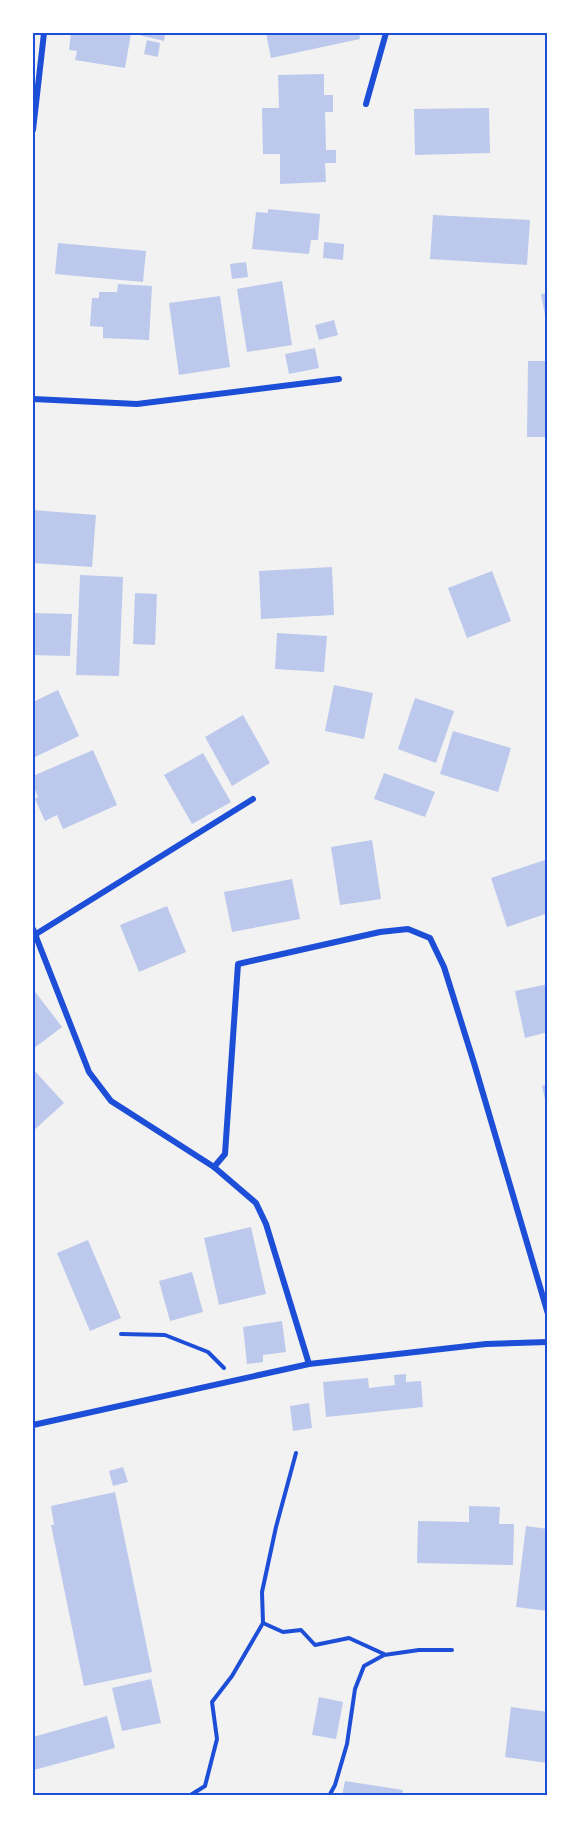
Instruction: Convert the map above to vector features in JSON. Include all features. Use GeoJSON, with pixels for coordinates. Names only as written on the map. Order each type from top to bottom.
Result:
{"type":"FeatureCollection","features":[{"type":"Feature","properties":{"kind":"street"},"geometry":{"type":"LineString","coordinates":[[33,130],[36,87],[44,33]]}},
{"type":"Feature","properties":{"kind":"street"},"geometry":{"type":"LineString","coordinates":[[366,104],[386,33]]}},
{"type":"Feature","properties":{"kind":"street"},"geometry":{"type":"LineString","coordinates":[[33,399],[137,404],[339,379]]}},
{"type":"Feature","properties":{"kind":"street"},"geometry":{"type":"LineString","coordinates":[[253,799],[34,932],[89,1072],[111,1101],[214,1167],[256,1203],[266,1224],[309,1364]]}},
{"type":"Feature","properties":{"kind":"street"},"geometry":{"type":"LineString","coordinates":[[214,1167],[225,1154],[238,964],[380,932],[408,929],[430,938],[444,967],[468,1042],[548,1314]]}},
{"type":"Feature","properties":{"kind":"street"},"geometry":{"type":"LineString","coordinates":[[33,1425],[309,1364],[486,1344],[548,1342]]}},
{"type":"Feature","properties":{"kind":"path"},"geometry":{"type":"LineString","coordinates":[[122,1334],[165,1335],[208,1352],[234,1379]]}},
{"type":"Feature","properties":{"kind":"path"},"geometry":{"type":"LineString","coordinates":[[189,1796],[205,1786],[217,1739],[212,1702],[232,1676],[263,1623],[262,1592],[276,1527],[296,1453]]}},
{"type":"Feature","properties":{"kind":"path"},"geometry":{"type":"LineString","coordinates":[[263,1623],[283,1632],[301,1630],[315,1645],[349,1638],[384,1654]]}},
{"type":"Feature","properties":{"kind":"path"},"geometry":{"type":"LineString","coordinates":[[329,1796],[335,1785],[346,1744],[355,1689],[364,1666],[384,1654],[419,1650],[452,1650]]}},
{"type":"Feature","properties":{"kind":"building"},"geometry":{"type":"Polygon","coordinates":[[[71,33],[131,33],[125,68],[75,60],[77,51],[69,50],[71,33]]]}},
{"type":"Feature","properties":{"kind":"building"},"geometry":{"type":"Polygon","coordinates":[[[140,33],[165,33],[164,41],[139,35],[140,33]]]}},
{"type":"Feature","properties":{"kind":"building"},"geometry":{"type":"Polygon","coordinates":[[[266,33],[359,33],[360,39],[271,58],[266,33]]]}},
{"type":"Feature","properties":{"kind":"building"},"geometry":{"type":"Polygon","coordinates":[[[147,40],[160,43],[158,57],[144,54],[147,40]]]}},
{"type":"Feature","properties":{"kind":"building"},"geometry":{"type":"Polygon","coordinates":[[[324,74],[324,95],[333,95],[333,112],[325,112],[326,150],[336,150],[336,163],[325,163],[326,182],[280,184],[280,154],[263,154],[262,108],[279,108],[278,75],[324,74]]]}},
{"type":"Feature","properties":{"kind":"building"},"geometry":{"type":"Polygon","coordinates":[[[489,108],[490,153],[415,155],[414,109],[489,108]]]}},
{"type":"Feature","properties":{"kind":"building"},"geometry":{"type":"Polygon","coordinates":[[[268,209],[320,214],[318,240],[311,240],[309,254],[252,249],[256,212],[268,213],[268,209]]]}},
{"type":"Feature","properties":{"kind":"building"},"geometry":{"type":"Polygon","coordinates":[[[433,215],[530,220],[527,265],[430,259],[433,215]]]}},
{"type":"Feature","properties":{"kind":"building"},"geometry":{"type":"Polygon","coordinates":[[[324,242],[344,244],[343,260],[323,258],[324,242]]]}},
{"type":"Feature","properties":{"kind":"building"},"geometry":{"type":"Polygon","coordinates":[[[58,243],[146,251],[143,282],[55,274],[58,243]]]}},
{"type":"Feature","properties":{"kind":"building"},"geometry":{"type":"Polygon","coordinates":[[[246,262],[248,277],[232,279],[230,264],[246,262]]]}},
{"type":"Feature","properties":{"kind":"building"},"geometry":{"type":"Polygon","coordinates":[[[282,281],[292,345],[247,352],[237,289],[282,281]]]}},
{"type":"Feature","properties":{"kind":"building"},"geometry":{"type":"Polygon","coordinates":[[[118,284],[152,286],[149,340],[103,338],[103,327],[90,326],[92,298],[99,298],[99,292],[117,292],[118,284]]]}},
{"type":"Feature","properties":{"kind":"building"},"geometry":{"type":"Polygon","coordinates":[[[548,293],[548,325],[547,325],[541,294],[548,293]]]}},
{"type":"Feature","properties":{"kind":"building"},"geometry":{"type":"Polygon","coordinates":[[[220,296],[230,367],[179,375],[169,303],[220,296]]]}},
{"type":"Feature","properties":{"kind":"building"},"geometry":{"type":"Polygon","coordinates":[[[334,320],[338,335],[319,340],[315,325],[334,320]]]}},
{"type":"Feature","properties":{"kind":"building"},"geometry":{"type":"Polygon","coordinates":[[[315,348],[319,368],[289,374],[285,354],[315,348]]]}},
{"type":"Feature","properties":{"kind":"building"},"geometry":{"type":"Polygon","coordinates":[[[528,361],[548,361],[548,437],[527,437],[528,361]]]}},
{"type":"Feature","properties":{"kind":"building"},"geometry":{"type":"Polygon","coordinates":[[[33,510],[96,515],[92,567],[33,563],[33,510]]]}},
{"type":"Feature","properties":{"kind":"building"},"geometry":{"type":"Polygon","coordinates":[[[332,567],[334,615],[261,619],[259,571],[332,567]]]}},
{"type":"Feature","properties":{"kind":"building"},"geometry":{"type":"Polygon","coordinates":[[[492,571],[511,621],[467,638],[448,588],[492,571]]]}},
{"type":"Feature","properties":{"kind":"building"},"geometry":{"type":"Polygon","coordinates":[[[80,575],[123,577],[119,676],[76,675],[80,575]]]}},
{"type":"Feature","properties":{"kind":"building"},"geometry":{"type":"Polygon","coordinates":[[[135,593],[157,594],[155,645],[133,644],[135,593]]]}},
{"type":"Feature","properties":{"kind":"building"},"geometry":{"type":"Polygon","coordinates":[[[33,613],[72,614],[70,656],[33,655],[33,613]]]}},
{"type":"Feature","properties":{"kind":"building"},"geometry":{"type":"Polygon","coordinates":[[[277,633],[327,636],[324,672],[275,669],[277,633]]]}},
{"type":"Feature","properties":{"kind":"building"},"geometry":{"type":"Polygon","coordinates":[[[334,685],[373,693],[364,739],[325,731],[334,685]]]}},
{"type":"Feature","properties":{"kind":"building"},"geometry":{"type":"Polygon","coordinates":[[[58,690],[79,736],[33,758],[33,702],[58,690]]]}},
{"type":"Feature","properties":{"kind":"building"},"geometry":{"type":"Polygon","coordinates":[[[415,698],[454,711],[436,763],[398,749],[415,698]]]}},
{"type":"Feature","properties":{"kind":"building"},"geometry":{"type":"Polygon","coordinates":[[[243,715],[270,763],[232,786],[205,737],[243,715]]]}},
{"type":"Feature","properties":{"kind":"building"},"geometry":{"type":"Polygon","coordinates":[[[453,731],[511,748],[498,792],[440,774],[453,731]]]}},
{"type":"Feature","properties":{"kind":"building"},"geometry":{"type":"Polygon","coordinates":[[[93,750],[117,805],[63,829],[57,815],[45,821],[35,799],[38,797],[33,785],[33,776],[93,750]]]}},
{"type":"Feature","properties":{"kind":"building"},"geometry":{"type":"Polygon","coordinates":[[[203,753],[231,802],[192,824],[164,775],[203,753]]]}},
{"type":"Feature","properties":{"kind":"building"},"geometry":{"type":"Polygon","coordinates":[[[384,773],[435,792],[425,817],[374,799],[384,773]]]}},
{"type":"Feature","properties":{"kind":"building"},"geometry":{"type":"Polygon","coordinates":[[[372,840],[381,899],[340,905],[331,847],[372,840]]]}},
{"type":"Feature","properties":{"kind":"building"},"geometry":{"type":"Polygon","coordinates":[[[548,859],[548,913],[507,927],[491,878],[548,859]]]}},
{"type":"Feature","properties":{"kind":"building"},"geometry":{"type":"Polygon","coordinates":[[[292,879],[300,919],[232,932],[224,892],[292,879]]]}},
{"type":"Feature","properties":{"kind":"building"},"geometry":{"type":"Polygon","coordinates":[[[167,906],[186,952],[139,972],[120,925],[167,906]]]}},
{"type":"Feature","properties":{"kind":"building"},"geometry":{"type":"Polygon","coordinates":[[[548,984],[548,1032],[525,1038],[515,991],[548,984]]]}},
{"type":"Feature","properties":{"kind":"building"},"geometry":{"type":"Polygon","coordinates":[[[33,989],[62,1027],[33,1049],[33,989]]]}},
{"type":"Feature","properties":{"kind":"building"},"geometry":{"type":"Polygon","coordinates":[[[33,1069],[64,1103],[33,1131],[33,1069]]]}},
{"type":"Feature","properties":{"kind":"building"},"geometry":{"type":"Polygon","coordinates":[[[548,1084],[548,1109],[547,1109],[542,1086],[548,1084]]]}},
{"type":"Feature","properties":{"kind":"building"},"geometry":{"type":"Polygon","coordinates":[[[251,1227],[266,1294],[219,1305],[204,1238],[251,1227]]]}},
{"type":"Feature","properties":{"kind":"building"},"geometry":{"type":"Polygon","coordinates":[[[88,1240],[121,1318],[90,1331],[57,1253],[88,1240]]]}},
{"type":"Feature","properties":{"kind":"building"},"geometry":{"type":"Polygon","coordinates":[[[192,1272],[203,1312],[170,1321],[159,1281],[192,1272]]]}},
{"type":"Feature","properties":{"kind":"building"},"geometry":{"type":"Polygon","coordinates":[[[282,1321],[286,1352],[263,1355],[263,1362],[247,1364],[243,1327],[282,1321]]]}},
{"type":"Feature","properties":{"kind":"building"},"geometry":{"type":"Polygon","coordinates":[[[406,1374],[406,1382],[421,1381],[423,1407],[326,1417],[323,1382],[368,1378],[369,1388],[395,1385],[394,1375],[406,1374]]]}},
{"type":"Feature","properties":{"kind":"building"},"geometry":{"type":"Polygon","coordinates":[[[309,1403],[312,1428],[293,1431],[290,1406],[309,1403]]]}},
{"type":"Feature","properties":{"kind":"building"},"geometry":{"type":"Polygon","coordinates":[[[123,1467],[128,1482],[113,1486],[109,1471],[123,1467]]]}},
{"type":"Feature","properties":{"kind":"building"},"geometry":{"type":"Polygon","coordinates":[[[115,1492],[152,1672],[84,1686],[51,1525],[54,1525],[51,1506],[115,1492]]]}},
{"type":"Feature","properties":{"kind":"building"},"geometry":{"type":"Polygon","coordinates":[[[469,1506],[500,1507],[499,1524],[514,1524],[513,1565],[417,1563],[418,1521],[469,1522],[469,1506]]]}},
{"type":"Feature","properties":{"kind":"building"},"geometry":{"type":"Polygon","coordinates":[[[526,1526],[548,1529],[548,1611],[516,1607],[526,1526]]]}},
{"type":"Feature","properties":{"kind":"building"},"geometry":{"type":"Polygon","coordinates":[[[151,1679],[161,1723],[122,1731],[112,1688],[151,1679]]]}},
{"type":"Feature","properties":{"kind":"building"},"geometry":{"type":"Polygon","coordinates":[[[319,1697],[343,1702],[336,1739],[312,1735],[319,1697]]]}},
{"type":"Feature","properties":{"kind":"building"},"geometry":{"type":"Polygon","coordinates":[[[511,1707],[548,1712],[548,1763],[505,1757],[511,1707]]]}},
{"type":"Feature","properties":{"kind":"building"},"geometry":{"type":"Polygon","coordinates":[[[107,1716],[115,1748],[34,1770],[33,1737],[107,1716]]]}},
{"type":"Feature","properties":{"kind":"building"},"geometry":{"type":"Polygon","coordinates":[[[345,1781],[403,1790],[402,1796],[342,1796],[345,1781]]]}}]}
